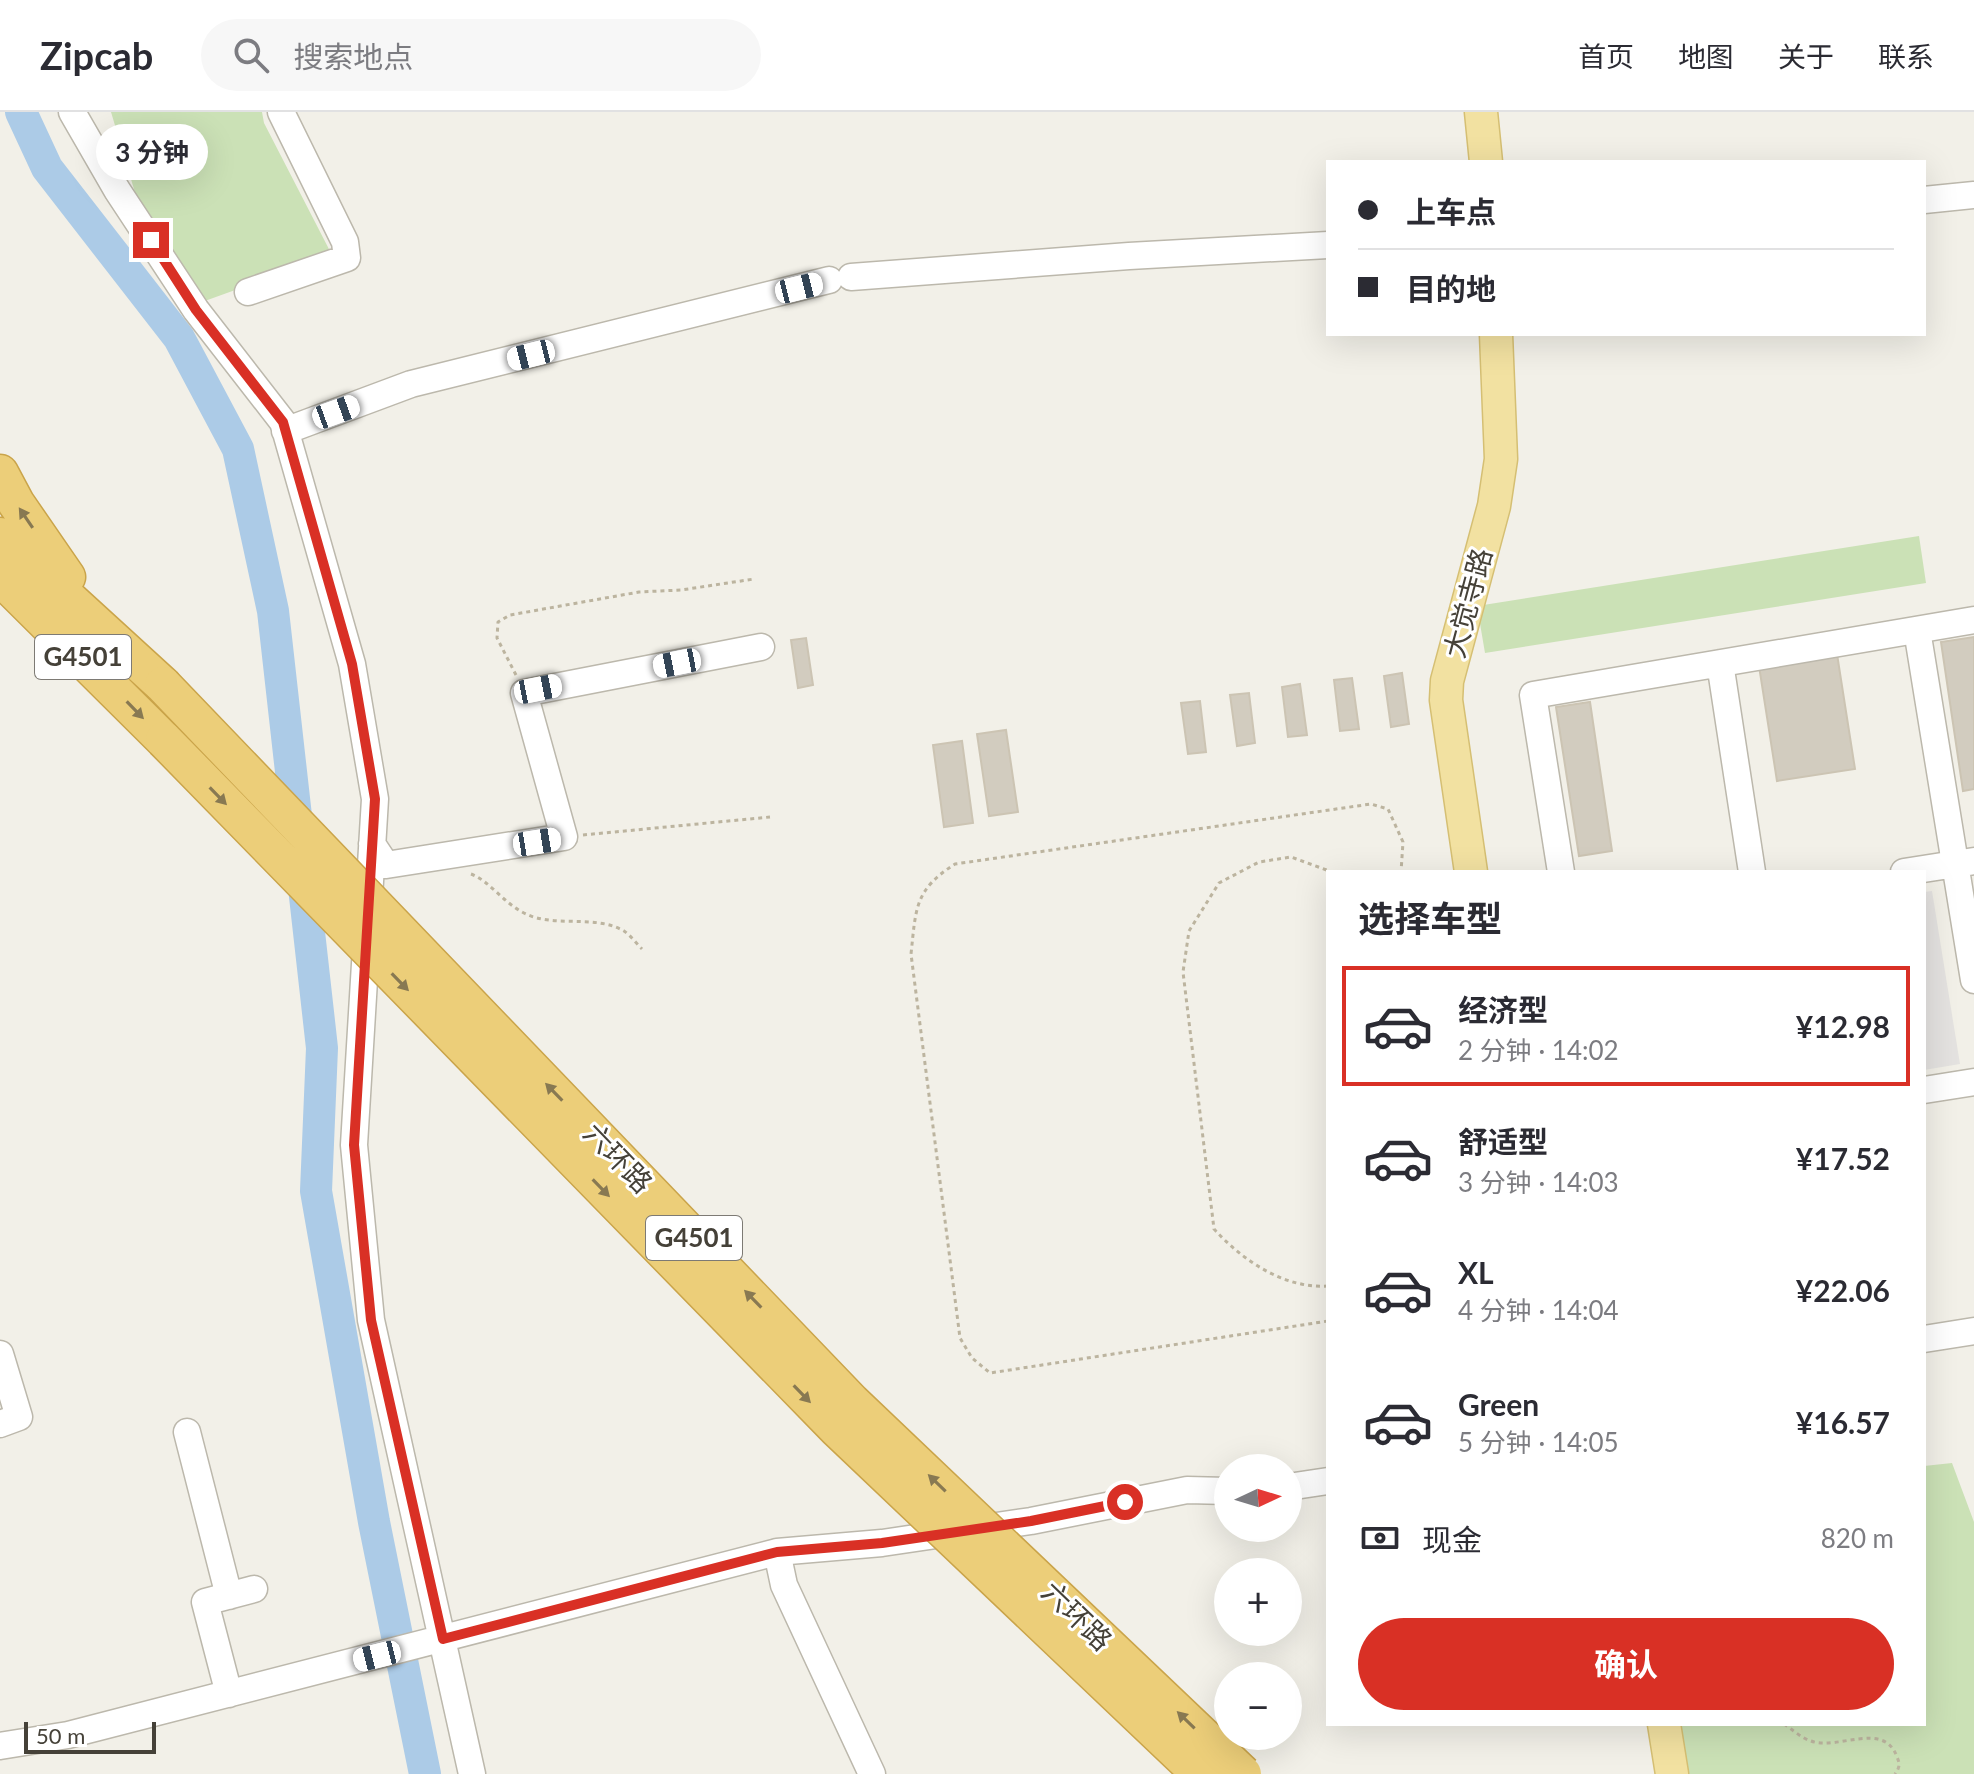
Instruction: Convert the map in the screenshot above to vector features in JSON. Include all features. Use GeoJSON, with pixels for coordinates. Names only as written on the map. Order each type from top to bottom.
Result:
{"type":"FeatureCollection","features":[{"type":"Feature","properties":{"kind":"highway"},"geometry":{"type":"LineString","coordinates":[[0,473],[16,503],[102,628]]}},
{"type":"Feature","properties":{"kind":"highway","name":"六环路"},"geometry":{"type":"LineString","coordinates":[[0,536],[163,685],[852,1402],[1243,1774]]}},
{"type":"Feature","properties":{"kind":"highway","name":"六环路"},"geometry":{"type":"LineString","coordinates":[[0,577],[89,663],[837,1429],[1200,1774]]}},
{"type":"Feature","properties":{"kind":"highway"},"geometry":{"type":"LineString","coordinates":[[0,592],[89,663]]}},
{"type":"Feature","properties":{"kind":"main road"},"geometry":{"type":"LineString","coordinates":[[1481,112],[1486,160]]}},
{"type":"Feature","properties":{"kind":"main road","name":"大觉寺路"},"geometry":{"type":"LineString","coordinates":[[1471,870],[1446,700],[1447,681],[1494,506],[1501,459],[1496,336]]}},
{"type":"Feature","properties":{"kind":"main road"},"geometry":{"type":"LineString","coordinates":[[1664,1726],[1672,1774]]}},
{"type":"Feature","properties":{"kind":"street"},"geometry":{"type":"LineString","coordinates":[[72,112],[117,190],[196,310],[283,422],[352,664],[375,799],[354,1145],[371,1320],[472,1774]]}},
{"type":"Feature","properties":{"kind":"street"},"geometry":{"type":"LineString","coordinates":[[248,292],[347,258],[345,242],[281,112]]}},
{"type":"Feature","properties":{"kind":"street"},"geometry":{"type":"LineString","coordinates":[[1926,200],[1974,195]]}},
{"type":"Feature","properties":{"kind":"street"},"geometry":{"type":"LineString","coordinates":[[285,431],[411,384],[840,278],[1129,256],[1326,245]]}},
{"type":"Feature","properties":{"kind":"street"},"geometry":{"type":"LineString","coordinates":[[1561,870],[1533,695],[1974,620]]}},
{"type":"Feature","properties":{"kind":"street"},"geometry":{"type":"LineString","coordinates":[[1917,630],[1965,862],[1974,980]]}},
{"type":"Feature","properties":{"kind":"street"},"geometry":{"type":"LineString","coordinates":[[372,844],[386,865],[564,837],[524,693],[761,647]]}},
{"type":"Feature","properties":{"kind":"street"},"geometry":{"type":"LineString","coordinates":[[1720,663],[1752,870]]}},
{"type":"Feature","properties":{"kind":"street"},"geometry":{"type":"LineString","coordinates":[[1916,870],[1965,862]]}},
{"type":"Feature","properties":{"kind":"street"},"geometry":{"type":"LineString","coordinates":[[1926,1090],[1974,1082]]}},
{"type":"Feature","properties":{"kind":"street"},"geometry":{"type":"LineString","coordinates":[[1926,1339],[1974,1331]]}},
{"type":"Feature","properties":{"kind":"street"},"geometry":{"type":"LineString","coordinates":[[0,1354],[19,1417],[0,1424]]}},
{"type":"Feature","properties":{"kind":"street"},"geometry":{"type":"LineString","coordinates":[[187,1432],[241,1592],[205,1602],[229,1694]]}},
{"type":"Feature","properties":{"kind":"street"},"geometry":{"type":"LineString","coordinates":[[1302,1485],[1326,1481]]}},
{"type":"Feature","properties":{"kind":"street"},"geometry":{"type":"LineString","coordinates":[[0,1746],[68,1735],[777,1552],[882,1543],[1001,1525],[1187,1490],[1214,1491]]}},
{"type":"Feature","properties":{"kind":"street"},"geometry":{"type":"LineString","coordinates":[[777,1552],[784,1585],[872,1774]]}},
{"type":"Feature","properties":{"kind":"path"},"geometry":{"type":"LineString","coordinates":[[524,693],[497,638],[498,622],[510,615],[639,592],[681,590],[754,579]]}},
{"type":"Feature","properties":{"kind":"path"},"geometry":{"type":"LineString","coordinates":[[1326,1321],[990,1373],[972,1358],[960,1338],[911,954],[916,906],[934,877],[955,864],[1371,804],[1388,809],[1403,842],[1401,870]]}},
{"type":"Feature","properties":{"kind":"path"},"geometry":{"type":"LineString","coordinates":[[564,837],[770,817]]}},
{"type":"Feature","properties":{"kind":"path"},"geometry":{"type":"LineString","coordinates":[[1326,1286],[1311,1287],[1284,1279],[1231,1248],[1214,1229],[1183,972],[1189,931],[1219,883],[1259,862],[1291,857],[1327,870]]}},
{"type":"Feature","properties":{"kind":"path"},"geometry":{"type":"LineString","coordinates":[[468,873],[481,878],[497,896],[527,915],[592,923],[624,931],[642,949]]}},
{"type":"Feature","properties":{"kind":"path"},"geometry":{"type":"LineString","coordinates":[[1787,1726],[1812,1742],[1845,1742],[1863,1736],[1880,1740],[1894,1748],[1900,1761],[1895,1774]]}},
{"type":"Feature","properties":{"kind":"green space"},"geometry":{"type":"Polygon","coordinates":[[[111,112],[262,112],[264,123],[332,255],[202,302],[136,196],[111,112]]]}},
{"type":"Feature","properties":{"kind":"green space"},"geometry":{"type":"Polygon","coordinates":[[[1919,536],[1926,583],[1485,653],[1477,606],[1919,536]]]}},
{"type":"Feature","properties":{"kind":"green space"},"geometry":{"type":"Polygon","coordinates":[[[1952,1463],[1974,1522],[1974,1774],[1684,1774],[1676,1726],[1926,1726],[1926,1466],[1952,1463]]]}},
{"type":"Feature","properties":{"kind":"shaded area"},"geometry":{"type":"Polygon","coordinates":[[[1932,891],[1960,1064],[1926,1070],[1926,892],[1932,891]]]}},
{"type":"Feature","properties":{"kind":"building"},"geometry":{"type":"Polygon","coordinates":[[[1974,637],[1974,789],[1963,791],[1941,642],[1974,637]]]}},
{"type":"Feature","properties":{"kind":"building"},"geometry":{"type":"Polygon","coordinates":[[[806,638],[813,685],[798,688],[791,640],[806,638]]]}},
{"type":"Feature","properties":{"kind":"building"},"geometry":{"type":"Polygon","coordinates":[[[1837,654],[1855,769],[1777,781],[1759,666],[1837,654]]]}},
{"type":"Feature","properties":{"kind":"building"},"geometry":{"type":"Polygon","coordinates":[[[1402,673],[1409,724],[1391,727],[1384,676],[1402,673]]]}},
{"type":"Feature","properties":{"kind":"building"},"geometry":{"type":"Polygon","coordinates":[[[1352,678],[1359,729],[1340,731],[1334,680],[1352,678]]]}},
{"type":"Feature","properties":{"kind":"building"},"geometry":{"type":"Polygon","coordinates":[[[1300,684],[1307,735],[1288,737],[1282,687],[1300,684]]]}},
{"type":"Feature","properties":{"kind":"building"},"geometry":{"type":"Polygon","coordinates":[[[1249,693],[1255,743],[1237,746],[1230,695],[1249,693]]]}},
{"type":"Feature","properties":{"kind":"building"},"geometry":{"type":"Polygon","coordinates":[[[1200,701],[1206,752],[1188,754],[1181,703],[1200,701]]]}},
{"type":"Feature","properties":{"kind":"building"},"geometry":{"type":"Polygon","coordinates":[[[1590,702],[1612,851],[1579,856],[1556,707],[1590,702]]]}},
{"type":"Feature","properties":{"kind":"building"},"geometry":{"type":"Polygon","coordinates":[[[1006,730],[1018,812],[989,816],[977,734],[1006,730]]]}},
{"type":"Feature","properties":{"kind":"building"},"geometry":{"type":"Polygon","coordinates":[[[962,741],[973,823],[944,827],[933,745],[962,741]]]}},
{"type":"Feature","properties":{"kind":"waterway"},"geometry":{"type":"LineString","coordinates":[[21,112],[47,168],[179,338],[238,449],[273,611],[322,1048],[316,1191],[374,1522],[425,1774]]}},
{"type":"Feature","properties":{"kind":"route"},"geometry":{"type":"LineString","coordinates":[[151,240],[196,310],[283,422],[352,664],[375,799],[354,1145],[371,1320],[443,1639],[777,1552],[882,1543],[1031,1521],[1125,1502]]}}]}
